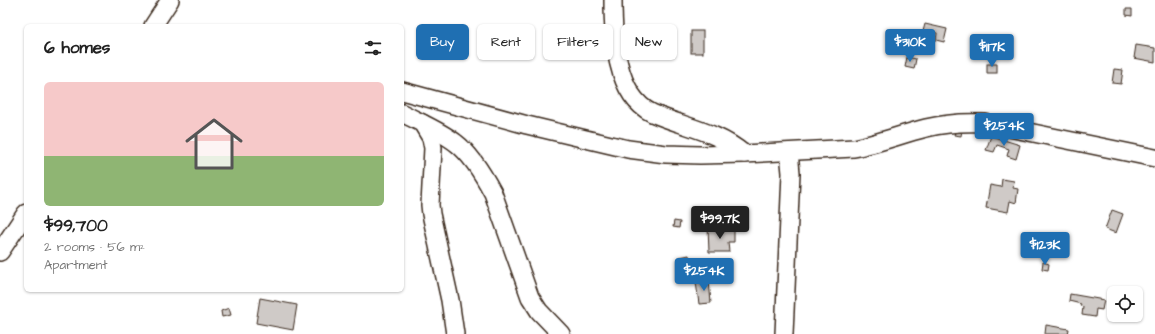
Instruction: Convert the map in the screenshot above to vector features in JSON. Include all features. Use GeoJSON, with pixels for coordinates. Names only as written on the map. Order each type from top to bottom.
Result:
{"type":"FeatureCollection","features":[{"type":"Feature","properties":{"kind":"street"},"geometry":{"type":"LineString","coordinates":[[154,24],[170,0]]}},
{"type":"Feature","properties":{"kind":"street"},"geometry":{"type":"LineString","coordinates":[[613,0],[615,47],[625,82],[639,103],[651,112],[713,135],[734,146],[744,154]]}},
{"type":"Feature","properties":{"kind":"street"},"geometry":{"type":"LineString","coordinates":[[404,92],[527,125],[628,149],[666,154],[744,154],[854,148],[928,128],[963,122],[986,123],[1155,158]]}},
{"type":"Feature","properties":{"kind":"street"},"geometry":{"type":"LineString","coordinates":[[404,114],[456,143],[466,152],[485,177],[493,193],[530,297],[540,311],[561,334]]}},
{"type":"Feature","properties":{"kind":"street"},"geometry":{"type":"LineString","coordinates":[[422,123],[431,138],[433,148],[430,205],[431,214],[456,334]]}},
{"type":"Feature","properties":{"kind":"street"},"geometry":{"type":"LineString","coordinates":[[784,334],[791,173],[790,152]]}},
{"type":"Feature","properties":{"kind":"street"},"geometry":{"type":"LineString","coordinates":[[0,252],[24,216]]}},
{"type":"Feature","properties":{"kind":"building"},"geometry":{"type":"Polygon","coordinates":[[[1126,9],[1132,9],[1132,16],[1126,15],[1126,9]]]}},
{"type":"Feature","properties":{"kind":"building"},"geometry":{"type":"Polygon","coordinates":[[[925,24],[947,29],[944,42],[936,40],[937,33],[931,32],[930,37],[922,35],[925,24]]]}},
{"type":"Feature","properties":{"kind":"building"},"geometry":{"type":"Polygon","coordinates":[[[691,31],[703,31],[703,53],[691,53],[691,31]]]}},
{"type":"Feature","properties":{"kind":"building"},"geometry":{"type":"Polygon","coordinates":[[[1136,45],[1155,48],[1155,62],[1134,58],[1136,45]]]}},
{"type":"Feature","properties":{"kind":"building"},"geometry":{"type":"Polygon","coordinates":[[[907,57],[916,59],[914,69],[905,67],[907,57]]]}},
{"type":"Feature","properties":{"kind":"building"},"geometry":{"type":"Polygon","coordinates":[[[987,64],[997,64],[997,73],[987,73],[987,64]]]}},
{"type":"Feature","properties":{"kind":"building"},"geometry":{"type":"Polygon","coordinates":[[[1114,69],[1123,70],[1121,84],[1112,83],[1114,69]]]}},
{"type":"Feature","properties":{"kind":"building"},"geometry":{"type":"Polygon","coordinates":[[[956,129],[962,130],[961,136],[954,135],[956,129]]]}},
{"type":"Feature","properties":{"kind":"building"},"geometry":{"type":"Polygon","coordinates":[[[991,136],[1020,145],[1016,159],[1007,156],[1009,149],[997,145],[994,152],[986,150],[991,136]]]}},
{"type":"Feature","properties":{"kind":"building"},"geometry":{"type":"Polygon","coordinates":[[[1002,179],[1014,181],[1013,188],[1018,189],[1016,203],[1010,201],[1008,212],[986,208],[990,185],[1001,187],[1002,179]]]}},
{"type":"Feature","properties":{"kind":"building"},"geometry":{"type":"Polygon","coordinates":[[[1112,210],[1123,214],[1116,233],[1105,229],[1112,210]]]}},
{"type":"Feature","properties":{"kind":"building"},"geometry":{"type":"Polygon","coordinates":[[[674,221],[680,222],[679,228],[673,227],[674,221]]]}},
{"type":"Feature","properties":{"kind":"building"},"geometry":{"type":"Polygon","coordinates":[[[708,227],[715,227],[716,230],[734,230],[734,242],[728,242],[729,252],[709,252],[708,227]]]}},
{"type":"Feature","properties":{"kind":"building"},"geometry":{"type":"Polygon","coordinates":[[[689,255],[693,275],[684,277],[680,257],[689,255]]]}},
{"type":"Feature","properties":{"kind":"building"},"geometry":{"type":"Polygon","coordinates":[[[1043,262],[1049,264],[1048,270],[1042,269],[1043,262]]]}},
{"type":"Feature","properties":{"kind":"building"},"geometry":{"type":"Polygon","coordinates":[[[709,281],[711,303],[699,304],[696,282],[709,281]]]}},
{"type":"Feature","properties":{"kind":"building"},"geometry":{"type":"Polygon","coordinates":[[[1070,294],[1104,300],[1102,310],[1096,309],[1095,317],[1082,315],[1083,307],[1080,306],[1081,304],[1069,301],[1070,294]]]}},
{"type":"Feature","properties":{"kind":"building"},"geometry":{"type":"Polygon","coordinates":[[[260,298],[297,305],[293,330],[256,323],[260,298]]]}},
{"type":"Feature","properties":{"kind":"building"},"geometry":{"type":"Polygon","coordinates":[[[229,308],[231,315],[222,317],[221,311],[229,308]]]}},
{"type":"Feature","properties":{"kind":"building"},"geometry":{"type":"Polygon","coordinates":[[[1046,325],[1069,329],[1068,334],[1045,334],[1046,325]]]}}]}
